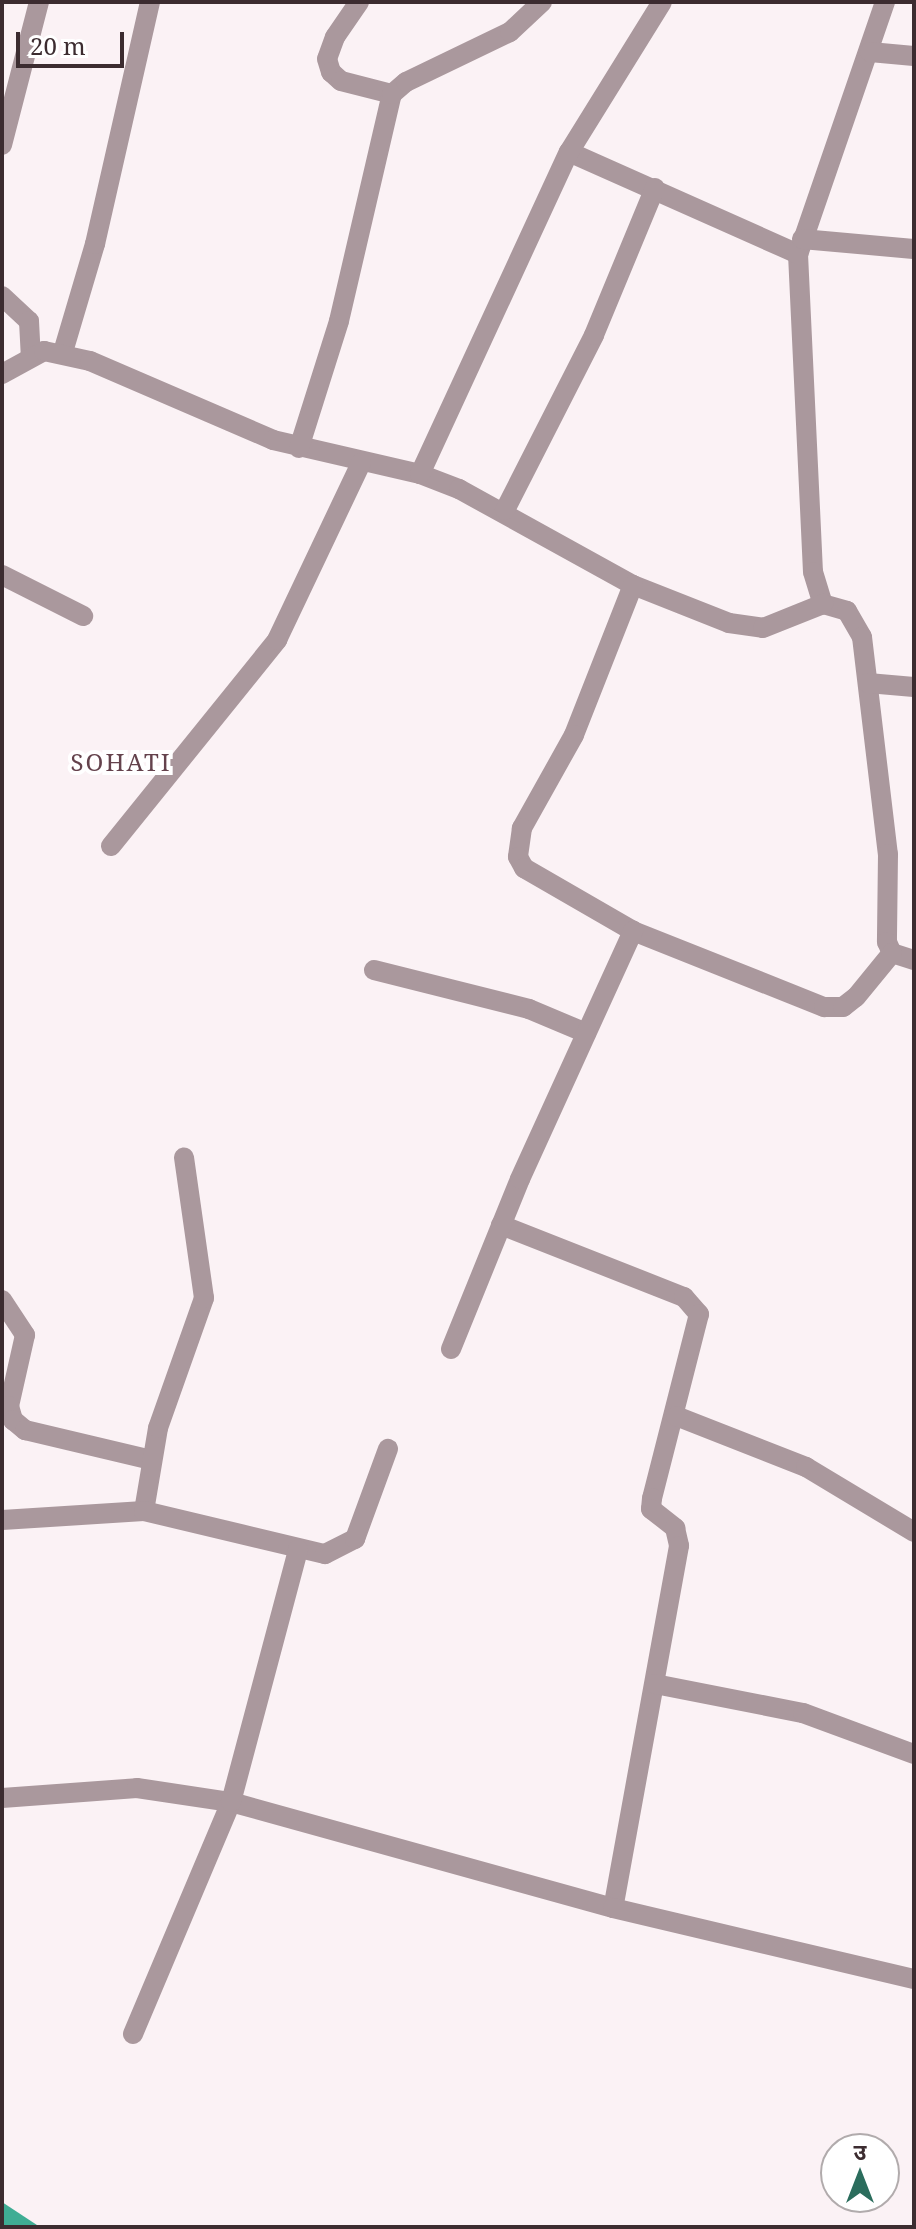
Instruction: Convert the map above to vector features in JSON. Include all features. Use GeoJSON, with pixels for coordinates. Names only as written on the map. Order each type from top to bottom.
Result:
{"type":"FeatureCollection","features":[{"type":"Feature","properties":{"kind":"street"},"geometry":{"type":"LineString","coordinates":[[2,145],[39,2]]}},
{"type":"Feature","properties":{"kind":"street"},"geometry":{"type":"LineString","coordinates":[[63,352],[95,244],[150,2]]}},
{"type":"Feature","properties":{"kind":"street"},"geometry":{"type":"LineString","coordinates":[[359,2],[335,37],[327,59],[331,72],[341,81],[392,94]]}},
{"type":"Feature","properties":{"kind":"street"},"geometry":{"type":"LineString","coordinates":[[299,448],[339,321],[392,94],[406,82],[510,32],[542,2]]}},
{"type":"Feature","properties":{"kind":"street"},"geometry":{"type":"LineString","coordinates":[[420,474],[569,152],[662,2]]}},
{"type":"Feature","properties":{"kind":"street"},"geometry":{"type":"LineString","coordinates":[[823,604],[813,572],[800,246],[885,2]]}},
{"type":"Feature","properties":{"kind":"street"},"geometry":{"type":"LineString","coordinates":[[870,52],[914,56]]}},
{"type":"Feature","properties":{"kind":"street"},"geometry":{"type":"LineString","coordinates":[[569,152],[800,246],[914,249]]}},
{"type":"Feature","properties":{"kind":"street"},"geometry":{"type":"LineString","coordinates":[[505,510],[594,335],[655,188]]}},
{"type":"Feature","properties":{"kind":"street"},"geometry":{"type":"LineString","coordinates":[[2,296],[29,321],[31,354]]}},
{"type":"Feature","properties":{"kind":"street"},"geometry":{"type":"LineString","coordinates":[[2,374],[31,354],[63,352],[299,448],[420,474],[505,510],[633,585],[729,623],[763,628],[823,604],[847,611],[857,622],[868,683],[888,854],[887,942],[892,953],[914,960]]}},
{"type":"Feature","properties":{"kind":"street"},"geometry":{"type":"LineString","coordinates":[[111,846],[277,640],[361,463]]}},
{"type":"Feature","properties":{"kind":"street"},"geometry":{"type":"LineString","coordinates":[[2,575],[83,616]]}},
{"type":"Feature","properties":{"kind":"street"},"geometry":{"type":"LineString","coordinates":[[633,585],[574,735],[518,842],[524,868],[633,931],[824,1007],[843,1007],[856,997],[892,953]]}},
{"type":"Feature","properties":{"kind":"street"},"geometry":{"type":"LineString","coordinates":[[868,683],[914,687]]}},
{"type":"Feature","properties":{"kind":"street"},"geometry":{"type":"LineString","coordinates":[[451,1349],[501,1225],[633,931]]}},
{"type":"Feature","properties":{"kind":"street"},"geometry":{"type":"LineString","coordinates":[[374,970],[529,1009],[586,1033]]}},
{"type":"Feature","properties":{"kind":"street"},"geometry":{"type":"LineString","coordinates":[[144,1511],[158,1428],[204,1298],[184,1157]]}},
{"type":"Feature","properties":{"kind":"street"},"geometry":{"type":"LineString","coordinates":[[501,1225],[696,1305],[699,1328],[651,1509],[679,1536],[613,1908]]}},
{"type":"Feature","properties":{"kind":"street"},"geometry":{"type":"LineString","coordinates":[[2,1300],[25,1335],[9,1406],[13,1420],[25,1430],[152,1460]]}},
{"type":"Feature","properties":{"kind":"street"},"geometry":{"type":"LineString","coordinates":[[676,1416],[806,1467],[914,1532]]}},
{"type":"Feature","properties":{"kind":"street"},"geometry":{"type":"LineString","coordinates":[[2,1520],[144,1511],[325,1554],[355,1539],[388,1449]]}},
{"type":"Feature","properties":{"kind":"street"},"geometry":{"type":"LineString","coordinates":[[133,2034],[231,1802],[298,1550]]}},
{"type":"Feature","properties":{"kind":"street"},"geometry":{"type":"LineString","coordinates":[[655,1684],[803,1713],[914,1754]]}},
{"type":"Feature","properties":{"kind":"street"},"geometry":{"type":"LineString","coordinates":[[2,1798],[137,1788],[231,1802],[613,1908],[914,1979]]}},
{"type":"Feature","properties":{"kind":"shaded area"},"geometry":{"type":"Polygon","coordinates":[[[2,2202],[40,2227],[2,2227],[2,2202]]]}},
{"type":"Feature","properties":{"kind":"district","name":"SOHATI"},"geometry":{"type":"Point","coordinates":[121,762]}}]}
